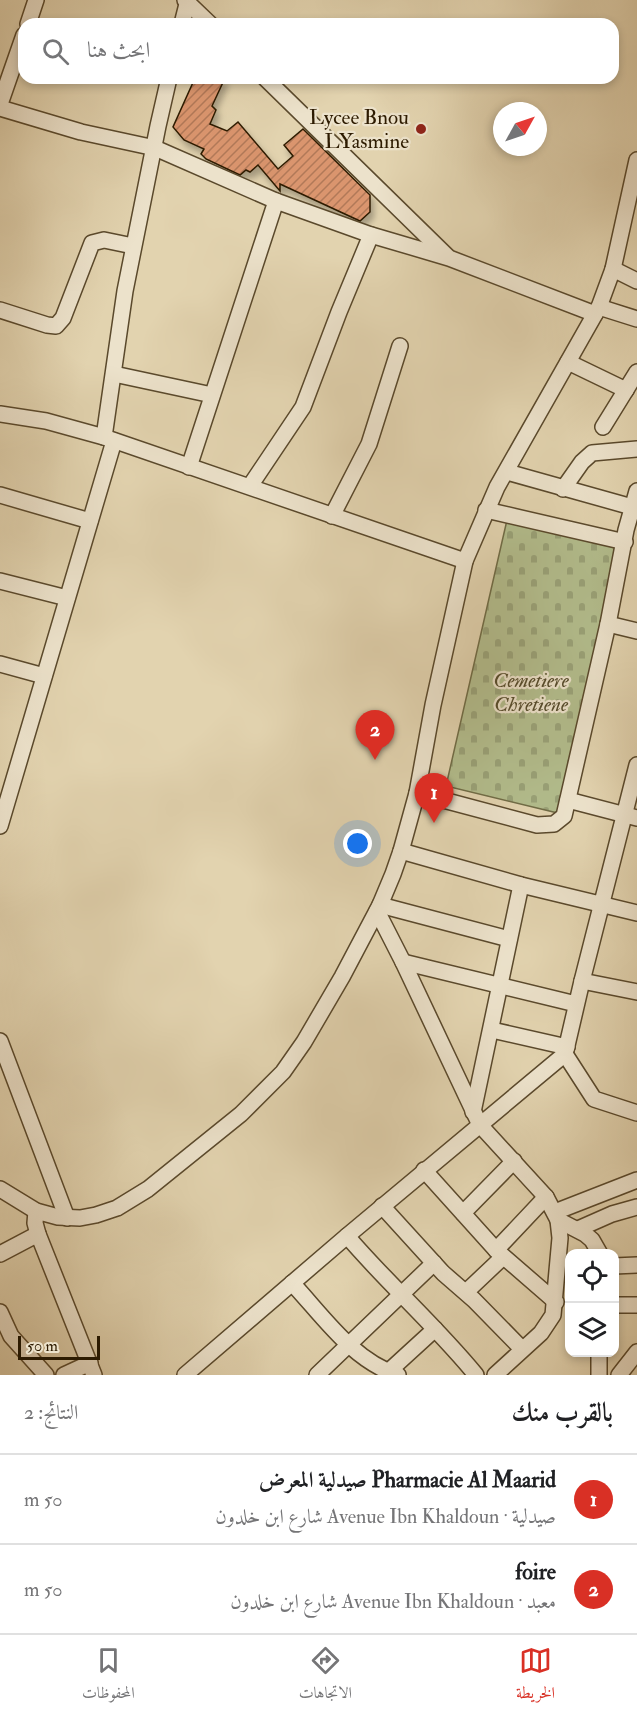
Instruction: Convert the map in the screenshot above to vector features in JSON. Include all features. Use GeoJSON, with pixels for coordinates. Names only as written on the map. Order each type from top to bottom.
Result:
{"type":"FeatureCollection","features":[{"type":"Feature","properties":{"kind":"street"},"geometry":{"type":"LineString","coordinates":[[30,18],[36,0]]}},
{"type":"Feature","properties":{"kind":"street"},"geometry":{"type":"LineString","coordinates":[[183,18],[187,1]]}},
{"type":"Feature","properties":{"kind":"street"},"geometry":{"type":"LineString","coordinates":[[187,1],[204,18]]}},
{"type":"Feature","properties":{"kind":"street"},"geometry":{"type":"LineString","coordinates":[[18,53],[0,106],[81,132],[155,148],[276,201],[371,235],[449,258],[597,311],[637,319]]}},
{"type":"Feature","properties":{"kind":"street"},"geometry":{"type":"LineString","coordinates":[[0,826],[90,521],[109,439],[114,374],[125,291],[168,84]]}},
{"type":"Feature","properties":{"kind":"street"},"geometry":{"type":"LineString","coordinates":[[271,84],[449,258]]}},
{"type":"Feature","properties":{"kind":"street"},"geometry":{"type":"LineString","coordinates":[[0,1189],[36,1211],[67,1218],[96,1215],[117,1208],[167,1174],[257,1100],[283,1072],[304,1042],[342,977],[378,908],[401,851],[417,793],[433,705],[465,561],[486,510],[597,311],[613,269],[637,160]]}},
{"type":"Feature","properties":{"kind":"street"},"geometry":{"type":"LineString","coordinates":[[189,467],[276,201]]}},
{"type":"Feature","properties":{"kind":"street"},"geometry":{"type":"LineString","coordinates":[[250,486],[303,407],[371,235]]}},
{"type":"Feature","properties":{"kind":"street"},"geometry":{"type":"LineString","coordinates":[[0,310],[56,326],[63,318],[92,243],[104,240],[133,246]]}},
{"type":"Feature","properties":{"kind":"street"},"geometry":{"type":"LineString","coordinates":[[613,269],[637,281]]}},
{"type":"Feature","properties":{"kind":"street"},"geometry":{"type":"LineString","coordinates":[[332,516],[369,444],[400,346]]}},
{"type":"Feature","properties":{"kind":"street"},"geometry":{"type":"LineString","coordinates":[[568,362],[626,390]]}},
{"type":"Feature","properties":{"kind":"street"},"geometry":{"type":"LineString","coordinates":[[603,427],[637,372]]}},
{"type":"Feature","properties":{"kind":"street"},"geometry":{"type":"LineString","coordinates":[[114,374],[212,395]]}},
{"type":"Feature","properties":{"kind":"street"},"geometry":{"type":"LineString","coordinates":[[0,414],[46,421],[109,439],[465,561]]}},
{"type":"Feature","properties":{"kind":"street"},"geometry":{"type":"LineString","coordinates":[[563,489],[586,457],[592,453],[637,449]]}},
{"type":"Feature","properties":{"kind":"street"},"geometry":{"type":"LineString","coordinates":[[507,472],[632,507]]}},
{"type":"Feature","properties":{"kind":"street"},"geometry":{"type":"LineString","coordinates":[[417,793],[537,825],[556,823],[564,816],[629,535],[632,507],[637,491]]}},
{"type":"Feature","properties":{"kind":"street"},"geometry":{"type":"LineString","coordinates":[[0,495],[90,521]]}},
{"type":"Feature","properties":{"kind":"street"},"geometry":{"type":"LineString","coordinates":[[486,510],[629,535]]}},
{"type":"Feature","properties":{"kind":"street"},"geometry":{"type":"LineString","coordinates":[[0,581],[67,598]]}},
{"type":"Feature","properties":{"kind":"street"},"geometry":{"type":"LineString","coordinates":[[608,624],[637,631]]}},
{"type":"Feature","properties":{"kind":"street"},"geometry":{"type":"LineString","coordinates":[[0,664],[44,676]]}},
{"type":"Feature","properties":{"kind":"street"},"geometry":{"type":"LineString","coordinates":[[185,1375],[424,1170],[477,1118],[566,1051],[602,906],[630,817],[637,765]]}},
{"type":"Feature","properties":{"kind":"street"},"geometry":{"type":"LineString","coordinates":[[0,776],[9,794]]}},
{"type":"Feature","properties":{"kind":"street"},"geometry":{"type":"LineString","coordinates":[[568,800],[630,817]]}},
{"type":"Feature","properties":{"kind":"street"},"geometry":{"type":"LineString","coordinates":[[401,851],[521,885],[637,913]]}},
{"type":"Feature","properties":{"kind":"street"},"geometry":{"type":"LineString","coordinates":[[477,1118],[521,885]]}},
{"type":"Feature","properties":{"kind":"street"},"geometry":{"type":"LineString","coordinates":[[378,908],[509,939]]}},
{"type":"Feature","properties":{"kind":"street"},"geometry":{"type":"LineString","coordinates":[[378,908],[477,1118],[546,1197],[557,1216],[560,1238],[556,1302],[550,1321],[495,1375]]}},
{"type":"Feature","properties":{"kind":"street"},"geometry":{"type":"LineString","coordinates":[[403,962],[576,1004]]}},
{"type":"Feature","properties":{"kind":"street"},"geometry":{"type":"LineString","coordinates":[[582,981],[637,992]]}},
{"type":"Feature","properties":{"kind":"street"},"geometry":{"type":"LineString","coordinates":[[492,1030],[566,1051],[594,1099],[637,1113]]}},
{"type":"Feature","properties":{"kind":"street"},"geometry":{"type":"LineString","coordinates":[[0,1041],[67,1218]]}},
{"type":"Feature","properties":{"kind":"street"},"geometry":{"type":"LineString","coordinates":[[463,1213],[514,1161]]}},
{"type":"Feature","properties":{"kind":"street"},"geometry":{"type":"LineString","coordinates":[[424,1170],[499,1254],[556,1302]]}},
{"type":"Feature","properties":{"kind":"street"},"geometry":{"type":"LineString","coordinates":[[557,1216],[637,1180]]}},
{"type":"Feature","properties":{"kind":"street"},"geometry":{"type":"LineString","coordinates":[[466,1292],[546,1197]]}},
{"type":"Feature","properties":{"kind":"street"},"geometry":{"type":"LineString","coordinates":[[382,1206],[434,1263],[522,1349]]}},
{"type":"Feature","properties":{"kind":"street"},"geometry":{"type":"LineString","coordinates":[[578,1228],[637,1207]]}},
{"type":"Feature","properties":{"kind":"street"},"geometry":{"type":"LineString","coordinates":[[36,1211],[35,1223],[38,1234],[92,1369],[64,1375]]}},
{"type":"Feature","properties":{"kind":"street"},"geometry":{"type":"LineString","coordinates":[[557,1216],[578,1228],[592,1240],[597,1249]]}},
{"type":"Feature","properties":{"kind":"street"},"geometry":{"type":"LineString","coordinates":[[0,1254],[38,1234]]}},
{"type":"Feature","properties":{"kind":"street"},"geometry":{"type":"LineString","coordinates":[[347,1236],[400,1296],[452,1346],[476,1375]]}},
{"type":"Feature","properties":{"kind":"street"},"geometry":{"type":"LineString","coordinates":[[317,1375],[434,1263]]}},
{"type":"Feature","properties":{"kind":"street"},"geometry":{"type":"LineString","coordinates":[[619,1266],[637,1265]]}},
{"type":"Feature","properties":{"kind":"street"},"geometry":{"type":"LineString","coordinates":[[292,1283],[349,1345],[368,1361],[393,1374],[435,1329]]}},
{"type":"Feature","properties":{"kind":"street"},"geometry":{"type":"LineString","coordinates":[[619,1305],[637,1305]]}},
{"type":"Feature","properties":{"kind":"street"},"geometry":{"type":"LineString","coordinates":[[0,1312],[11,1336],[46,1375]]}},
{"type":"Feature","properties":{"kind":"street"},"geometry":{"type":"LineString","coordinates":[[619,1375],[637,1352]]}},
{"type":"Feature","properties":{"kind":"street"},"geometry":{"type":"LineString","coordinates":[[599,1357],[599,1375]]}},
{"type":"Feature","properties":{"kind":"green space","name":"Cemetiere Chretiene"},"geometry":{"type":"Polygon","coordinates":[[[507,520],[627,546],[566,815],[446,786],[507,520]]]}},
{"type":"Feature","properties":{"kind":"building"},"geometry":{"type":"Polygon","coordinates":[[[192,84],[222,84],[212,106],[216,110],[210,124],[227,131],[238,122],[278,169],[293,156],[284,145],[303,129],[370,195],[370,212],[360,221],[280,184],[280,191],[258,165],[250,172],[246,170],[240,175],[206,159],[201,154],[204,149],[184,140],[173,127],[192,84]]]}},
{"type":"Feature","properties":{"kind":"place","name":"Lycee Bnou LYasmine"},"geometry":{"type":"Point","coordinates":[421,129]}},
{"type":"Feature","properties":{"kind":"place","name":"foire"},"geometry":{"type":"Point","coordinates":[375,760]}},
{"type":"Feature","properties":{"kind":"place","name":"Pharmacie Al Maarid صيدلية المعرض"},"geometry":{"type":"Point","coordinates":[434,823]}}]}
